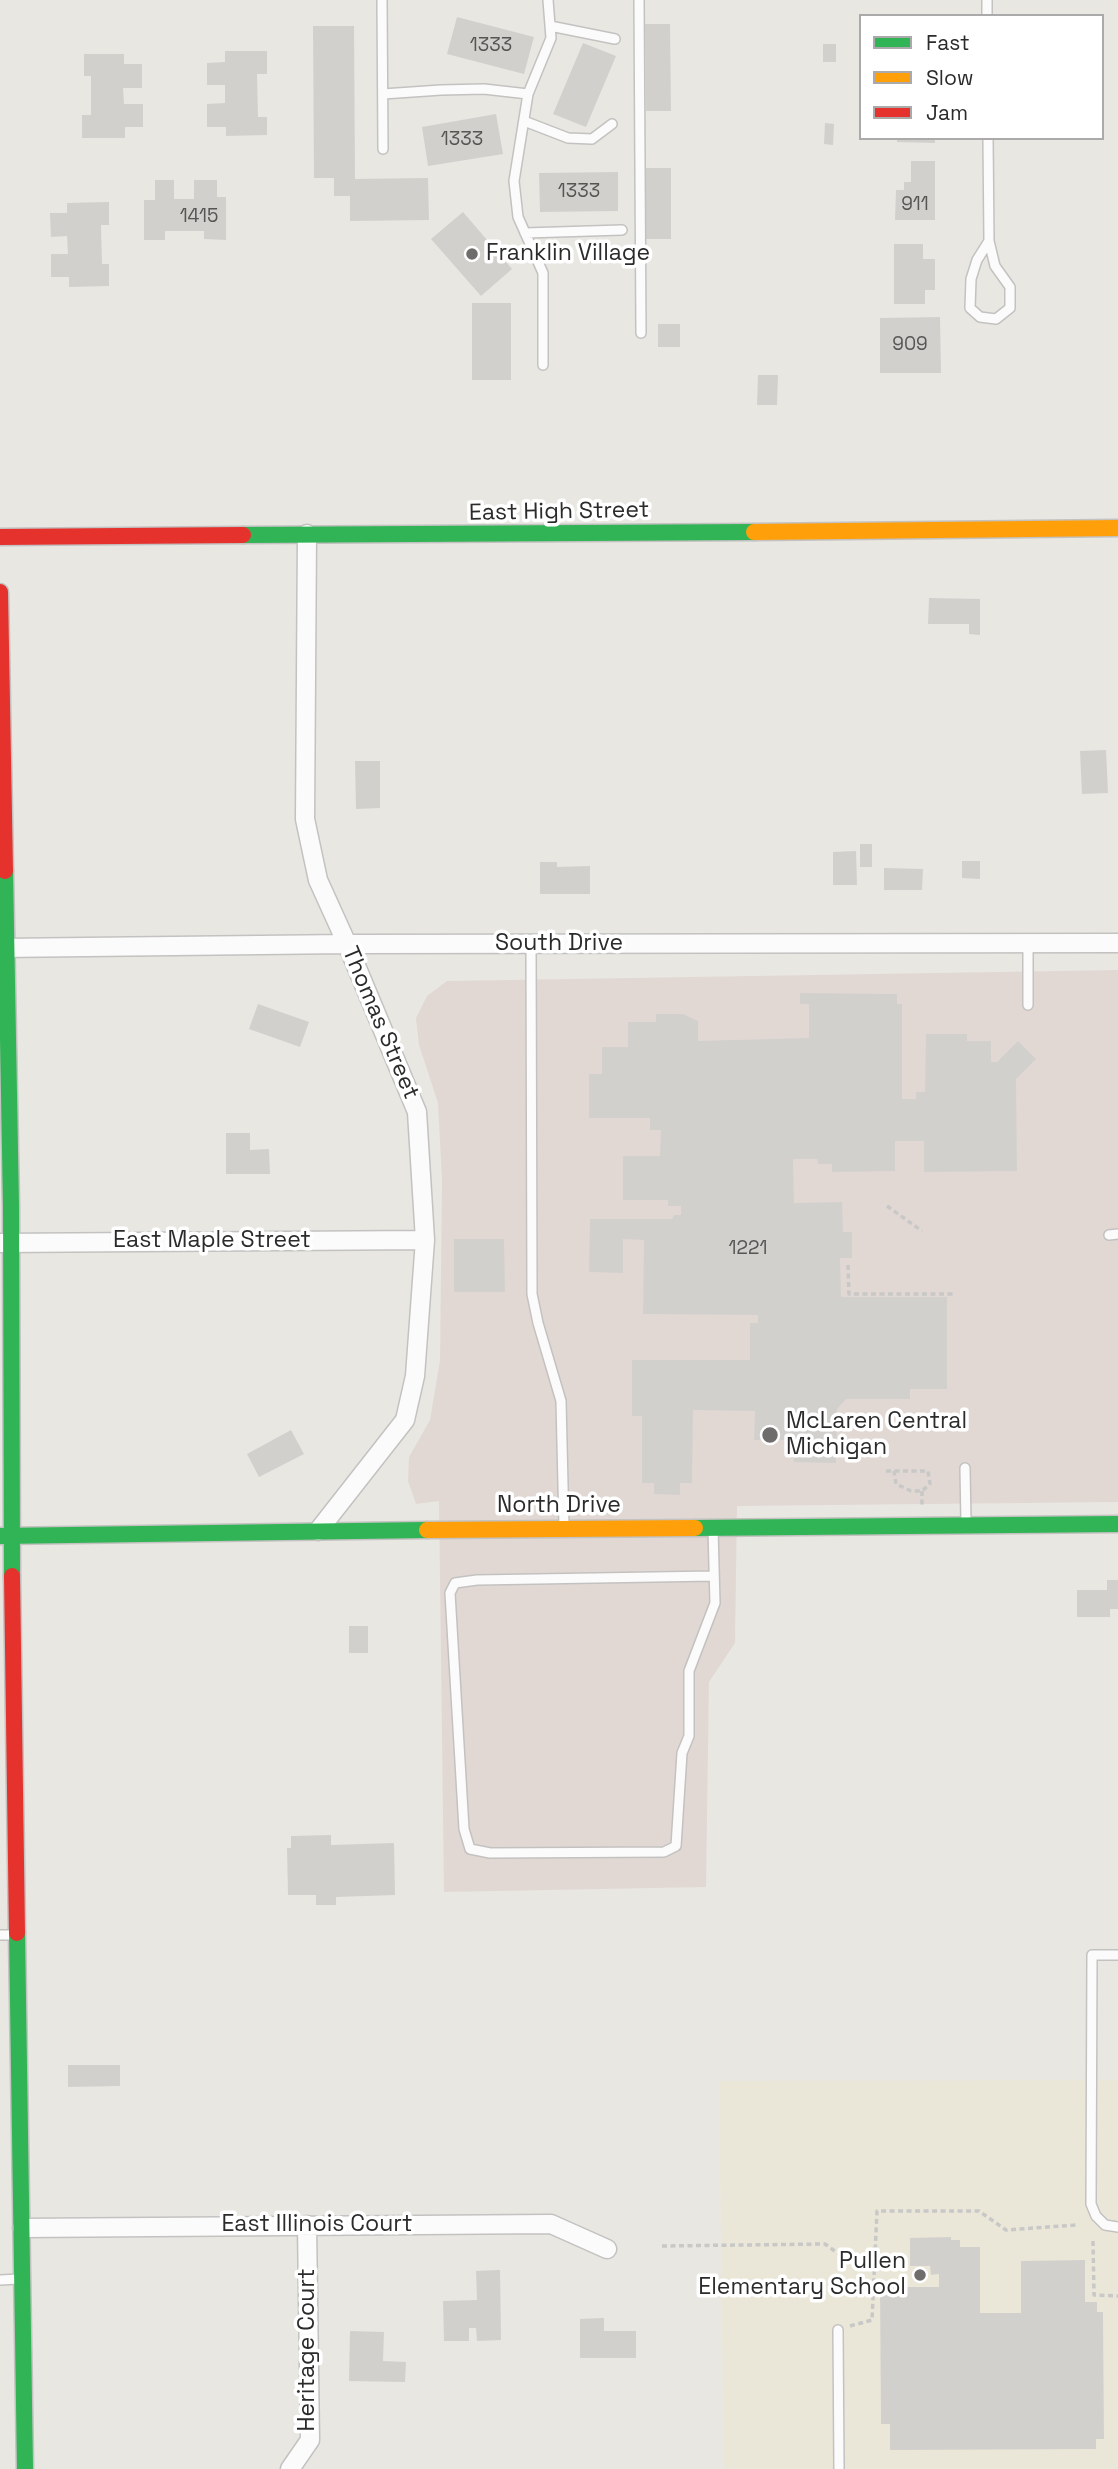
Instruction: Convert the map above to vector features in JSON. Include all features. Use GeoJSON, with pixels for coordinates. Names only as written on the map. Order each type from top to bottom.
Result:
{"type":"FeatureCollection","features":[{"type":"Feature","properties":{"kind":"street","name":"East High Street"},"geometry":{"type":"LineString","coordinates":[[0,537],[1118,528]]}},
{"type":"Feature","properties":{"kind":"street","name":"Thomas Street"},"geometry":{"type":"LineString","coordinates":[[307,534],[305,819],[318,880],[417,1112],[425,1240],[415,1376],[405,1420],[318,1531]]}},
{"type":"Feature","properties":{"kind":"street"},"geometry":{"type":"LineString","coordinates":[[0,592],[6,1536],[18,1935],[26,2469]]}},
{"type":"Feature","properties":{"kind":"street","name":"South Drive"},"geometry":{"type":"LineString","coordinates":[[4,948],[347,944],[1118,943]]}},
{"type":"Feature","properties":{"kind":"street","name":"East Maple Street"},"geometry":{"type":"LineString","coordinates":[[6,1243],[425,1240]]}},
{"type":"Feature","properties":{"kind":"street","name":"North Drive"},"geometry":{"type":"LineString","coordinates":[[6,1536],[1118,1524]]}},
{"type":"Feature","properties":{"kind":"street","name":"East Illinois Court"},"geometry":{"type":"LineString","coordinates":[[22,2228],[551,2224],[607,2249]]}},
{"type":"Feature","properties":{"kind":"street","name":"Heritage Court"},"geometry":{"type":"LineString","coordinates":[[290,2469],[310,2440],[307,2225]]}},
{"type":"Feature","properties":{"kind":"lane"},"geometry":{"type":"LineString","coordinates":[[382,0],[383,149]]}},
{"type":"Feature","properties":{"kind":"lane"},"geometry":{"type":"LineString","coordinates":[[543,365],[543,273],[518,217],[514,181],[528,94],[551,38],[548,0]]}},
{"type":"Feature","properties":{"kind":"lane"},"geometry":{"type":"LineString","coordinates":[[639,0],[641,332]]}},
{"type":"Feature","properties":{"kind":"lane"},"geometry":{"type":"LineString","coordinates":[[550,26],[615,39]]}},
{"type":"Feature","properties":{"kind":"lane"},"geometry":{"type":"LineString","coordinates":[[383,94],[473,89],[528,94]]}},
{"type":"Feature","properties":{"kind":"lane"},"geometry":{"type":"LineString","coordinates":[[524,121],[568,138],[592,139],[611,124]]}},
{"type":"Feature","properties":{"kind":"lane"},"geometry":{"type":"LineString","coordinates":[[988,140],[989,241],[995,266],[1010,287],[1010,308],[996,319],[980,317],[970,308],[971,279],[976,260],[989,241]]}},
{"type":"Feature","properties":{"kind":"lane"},"geometry":{"type":"LineString","coordinates":[[526,233],[622,230]]}},
{"type":"Feature","properties":{"kind":"lane"},"geometry":{"type":"LineString","coordinates":[[1028,943],[1028,1005]]}},
{"type":"Feature","properties":{"kind":"lane"},"geometry":{"type":"LineString","coordinates":[[531,944],[532,1294],[561,1401],[564,1529]]}},
{"type":"Feature","properties":{"kind":"lane"},"geometry":{"type":"LineString","coordinates":[[965,1468],[966,1525]]}},
{"type":"Feature","properties":{"kind":"lane"},"geometry":{"type":"LineString","coordinates":[[713,1528],[715,1603],[689,1671],[689,1736],[682,1753],[676,1846],[664,1852],[490,1853],[470,1849],[464,1829],[453,1648],[450,1593],[455,1583],[477,1580],[714,1576]]}},
{"type":"Feature","properties":{"kind":"lane"},"geometry":{"type":"LineString","coordinates":[[0,1935],[18,1935]]}},
{"type":"Feature","properties":{"kind":"lane"},"geometry":{"type":"LineString","coordinates":[[1118,1955],[1092,1955],[1091,2204],[1096,2216],[1105,2225],[1118,2227]]}},
{"type":"Feature","properties":{"kind":"lane"},"geometry":{"type":"LineString","coordinates":[[0,2280],[23,2279]]}},
{"type":"Feature","properties":{"kind":"lane"},"geometry":{"type":"LineString","coordinates":[[838,2330],[839,2469]]}},
{"type":"Feature","properties":{"kind":"path"},"geometry":{"type":"LineString","coordinates":[[887,1206],[922,1231]]}},
{"type":"Feature","properties":{"kind":"path"},"geometry":{"type":"LineString","coordinates":[[848,1265],[849,1294],[953,1294]]}},
{"type":"Feature","properties":{"kind":"path"},"geometry":{"type":"LineString","coordinates":[[886,1471],[894,1471],[928,1471],[930,1484],[922,1491],[911,1491],[896,1484],[894,1471]]}},
{"type":"Feature","properties":{"kind":"path"},"geometry":{"type":"LineString","coordinates":[[922,1491],[922,1507]]}},
{"type":"Feature","properties":{"kind":"path"},"geometry":{"type":"LineString","coordinates":[[838,2330],[872,2320],[877,2211],[979,2211],[1006,2230],[1076,2225]]}},
{"type":"Feature","properties":{"kind":"path"},"geometry":{"type":"LineString","coordinates":[[1093,2241],[1094,2295],[1118,2296]]}},
{"type":"Feature","properties":{"kind":"path"},"geometry":{"type":"LineString","coordinates":[[662,2246],[825,2244],[843,2257],[874,2258]]}},
{"type":"Feature","properties":{"kind":"shaded area","name":"McLaren Central Michigan"},"geometry":{"type":"Polygon","coordinates":[[[1118,970],[1118,1502],[737,1506],[735,1643],[709,1682],[706,1887],[444,1892],[439,1501],[416,1504],[408,1481],[409,1457],[430,1420],[440,1360],[442,1180],[438,1103],[419,1045],[416,1018],[427,996],[447,981],[1118,970]]]}},
{"type":"Feature","properties":{"kind":"shaded area","name":"Pullen Elementary School"},"geometry":{"type":"Polygon","coordinates":[[[1118,2080],[1118,2469],[724,2469],[719,2081],[1118,2080]]]}},
{"type":"Feature","properties":{"kind":"building"},"geometry":{"type":"Polygon","coordinates":[[[457,17],[534,37],[524,74],[447,54],[457,17]]]}},
{"type":"Feature","properties":{"kind":"building"},"geometry":{"type":"Polygon","coordinates":[[[645,24],[670,24],[671,111],[646,111],[645,24]]]}},
{"type":"Feature","properties":{"kind":"building"},"geometry":{"type":"Polygon","coordinates":[[[313,26],[354,26],[355,179],[428,178],[429,220],[350,221],[350,196],[334,196],[334,178],[314,178],[313,26]]]}},
{"type":"Feature","properties":{"kind":"building"},"geometry":{"type":"Polygon","coordinates":[[[583,43],[616,56],[586,127],[553,114],[583,43]]]}},
{"type":"Feature","properties":{"kind":"building"},"geometry":{"type":"Polygon","coordinates":[[[823,44],[836,44],[836,62],[823,62],[823,44]]]}},
{"type":"Feature","properties":{"kind":"building"},"geometry":{"type":"Polygon","coordinates":[[[225,51],[267,51],[267,74],[257,74],[258,117],[267,117],[267,135],[226,136],[226,127],[207,127],[207,104],[225,103],[225,85],[207,85],[207,63],[225,62],[225,51]]]}},
{"type":"Feature","properties":{"kind":"building"},"geometry":{"type":"Polygon","coordinates":[[[84,54],[124,54],[124,64],[142,64],[142,88],[123,88],[124,104],[143,104],[143,127],[125,127],[125,138],[82,138],[82,115],[91,115],[91,76],[84,76],[84,54]]]}},
{"type":"Feature","properties":{"kind":"building"},"geometry":{"type":"Polygon","coordinates":[[[496,114],[503,154],[428,166],[422,127],[496,114]]]}},
{"type":"Feature","properties":{"kind":"building"},"geometry":{"type":"Polygon","coordinates":[[[825,123],[834,124],[833,145],[824,144],[825,123]]]}},
{"type":"Feature","properties":{"kind":"building"},"geometry":{"type":"Polygon","coordinates":[[[897,140],[935,140],[935,143],[897,140]]]}},
{"type":"Feature","properties":{"kind":"building"},"geometry":{"type":"Polygon","coordinates":[[[911,161],[935,161],[935,220],[895,220],[896,190],[904,190],[904,182],[911,182],[911,161]]]}},
{"type":"Feature","properties":{"kind":"building"},"geometry":{"type":"Polygon","coordinates":[[[644,168],[671,168],[671,239],[644,239],[644,168]]]}},
{"type":"Feature","properties":{"kind":"building","name":"Franklin Village"},"geometry":{"type":"Polygon","coordinates":[[[618,172],[618,211],[540,212],[539,173],[618,172]]]}},
{"type":"Feature","properties":{"kind":"building"},"geometry":{"type":"Polygon","coordinates":[[[155,180],[174,180],[174,199],[194,199],[194,180],[217,180],[217,197],[226,197],[226,240],[204,239],[204,231],[165,231],[165,240],[144,240],[144,200],[155,200],[155,180]]]}},
{"type":"Feature","properties":{"kind":"building"},"geometry":{"type":"Polygon","coordinates":[[[109,202],[109,225],[101,225],[102,264],[109,264],[109,286],[69,287],[69,277],[51,277],[51,254],[68,254],[67,236],[51,237],[50,213],[67,213],[67,203],[109,202]]]}},
{"type":"Feature","properties":{"kind":"building","name":"Franklin Village"},"geometry":{"type":"Polygon","coordinates":[[[463,212],[512,269],[481,296],[431,239],[463,212]]]}},
{"type":"Feature","properties":{"kind":"building"},"geometry":{"type":"Polygon","coordinates":[[[894,244],[923,244],[923,259],[935,259],[935,290],[925,290],[925,304],[894,304],[894,244]]]}},
{"type":"Feature","properties":{"kind":"building","name":"Franklin Village"},"geometry":{"type":"Polygon","coordinates":[[[472,303],[511,303],[511,380],[472,380],[472,303]]]}},
{"type":"Feature","properties":{"kind":"building"},"geometry":{"type":"Polygon","coordinates":[[[940,317],[941,373],[880,373],[880,318],[940,317]]]}},
{"type":"Feature","properties":{"kind":"building"},"geometry":{"type":"Polygon","coordinates":[[[658,324],[680,324],[680,347],[658,347],[658,324]]]}},
{"type":"Feature","properties":{"kind":"building"},"geometry":{"type":"Polygon","coordinates":[[[758,375],[778,375],[777,405],[757,405],[758,375]]]}},
{"type":"Feature","properties":{"kind":"building"},"geometry":{"type":"Polygon","coordinates":[[[929,598],[980,599],[980,635],[969,634],[969,624],[928,624],[929,598]]]}},
{"type":"Feature","properties":{"kind":"building"},"geometry":{"type":"Polygon","coordinates":[[[1106,750],[1108,793],[1082,794],[1080,751],[1106,750]]]}},
{"type":"Feature","properties":{"kind":"building"},"geometry":{"type":"Polygon","coordinates":[[[355,761],[380,761],[380,808],[356,809],[355,761]]]}},
{"type":"Feature","properties":{"kind":"building"},"geometry":{"type":"Polygon","coordinates":[[[860,844],[872,844],[872,867],[860,867],[860,844]]]}},
{"type":"Feature","properties":{"kind":"building"},"geometry":{"type":"Polygon","coordinates":[[[856,851],[857,885],[833,885],[833,852],[856,851]]]}},
{"type":"Feature","properties":{"kind":"building"},"geometry":{"type":"Polygon","coordinates":[[[962,861],[980,861],[980,879],[962,878],[962,861]]]}},
{"type":"Feature","properties":{"kind":"building"},"geometry":{"type":"Polygon","coordinates":[[[540,862],[557,862],[557,867],[590,866],[590,894],[540,894],[540,862]]]}},
{"type":"Feature","properties":{"kind":"building"},"geometry":{"type":"Polygon","coordinates":[[[884,868],[923,869],[922,890],[884,890],[884,868]]]}},
{"type":"Feature","properties":{"kind":"building","name":"McLaren Central Michigan"},"geometry":{"type":"Polygon","coordinates":[[[800,993],[897,994],[897,1004],[902,1004],[902,1099],[916,1099],[916,1092],[925,1092],[926,1034],[967,1034],[967,1041],[991,1041],[991,1062],[997,1062],[1018,1041],[1036,1059],[1016,1079],[1017,1171],[924,1172],[924,1141],[895,1141],[895,1171],[832,1172],[832,1164],[818,1164],[817,1159],[793,1159],[794,1203],[842,1202],[843,1232],[852,1232],[852,1258],[840,1258],[841,1297],[947,1297],[947,1389],[910,1389],[910,1399],[846,1399],[837,1409],[836,1463],[794,1462],[794,1440],[754,1440],[755,1411],[693,1410],[692,1483],[680,1483],[680,1495],[654,1494],[654,1483],[642,1483],[642,1416],[632,1416],[632,1360],[750,1360],[750,1323],[758,1323],[758,1315],[643,1314],[644,1240],[623,1239],[623,1273],[589,1272],[590,1219],[672,1219],[674,1215],[681,1215],[681,1206],[668,1206],[668,1200],[623,1200],[623,1156],[660,1156],[661,1130],[650,1130],[650,1118],[589,1118],[589,1074],[602,1074],[602,1047],[628,1047],[628,1022],[656,1022],[656,1014],[683,1014],[698,1021],[698,1041],[809,1038],[809,1004],[800,1004],[800,993]]]}},
{"type":"Feature","properties":{"kind":"building"},"geometry":{"type":"Polygon","coordinates":[[[258,1004],[309,1022],[300,1047],[249,1029],[258,1004]]]}},
{"type":"Feature","properties":{"kind":"building"},"geometry":{"type":"Polygon","coordinates":[[[226,1133],[250,1133],[250,1150],[269,1149],[270,1174],[226,1174],[226,1133]]]}},
{"type":"Feature","properties":{"kind":"building"},"geometry":{"type":"Polygon","coordinates":[[[454,1239],[504,1239],[505,1292],[454,1292],[454,1239]]]}},
{"type":"Feature","properties":{"kind":"building"},"geometry":{"type":"Polygon","coordinates":[[[291,1430],[304,1454],[259,1477],[247,1454],[291,1430]]]}},
{"type":"Feature","properties":{"kind":"building"},"geometry":{"type":"Polygon","coordinates":[[[1107,1580],[1118,1580],[1118,1609],[1110,1609],[1110,1617],[1077,1617],[1077,1590],[1107,1590],[1107,1580]]]}},
{"type":"Feature","properties":{"kind":"building"},"geometry":{"type":"Polygon","coordinates":[[[349,1626],[368,1626],[368,1653],[349,1653],[349,1626]]]}},
{"type":"Feature","properties":{"kind":"building"},"geometry":{"type":"Polygon","coordinates":[[[331,1835],[331,1845],[394,1843],[395,1895],[336,1897],[336,1905],[316,1905],[316,1895],[288,1895],[287,1848],[291,1848],[291,1836],[331,1835]]]}},
{"type":"Feature","properties":{"kind":"building"},"geometry":{"type":"Polygon","coordinates":[[[68,2065],[120,2065],[120,2086],[68,2087],[68,2065]]]}},
{"type":"Feature","properties":{"kind":"building"},"geometry":{"type":"Polygon","coordinates":[[[951,2237],[951,2240],[960,2240],[960,2247],[980,2247],[980,2313],[1021,2313],[1021,2261],[1085,2260],[1085,2302],[1097,2302],[1097,2312],[1103,2312],[1104,2439],[1096,2439],[1096,2449],[890,2450],[890,2424],[881,2424],[880,2287],[939,2287],[939,2274],[931,2275],[930,2266],[910,2266],[910,2238],[951,2237]]]}},
{"type":"Feature","properties":{"kind":"building"},"geometry":{"type":"Polygon","coordinates":[[[500,2270],[501,2340],[477,2341],[476,2328],[469,2328],[469,2341],[444,2341],[443,2301],[477,2300],[476,2271],[500,2270]]]}},
{"type":"Feature","properties":{"kind":"building"},"geometry":{"type":"Polygon","coordinates":[[[604,2318],[604,2331],[636,2331],[636,2358],[580,2358],[580,2319],[604,2318]]]}},
{"type":"Feature","properties":{"kind":"building"},"geometry":{"type":"Polygon","coordinates":[[[350,2331],[384,2332],[383,2361],[406,2362],[405,2382],[349,2381],[350,2331]]]}},
{"type":"Feature","properties":{"kind":"traffic: fast"},"geometry":{"type":"LineString","coordinates":[[243,535],[754,532]]}},
{"type":"Feature","properties":{"kind":"traffic: fast"},"geometry":{"type":"LineString","coordinates":[[5,871],[11,1206],[12,1576]]}},
{"type":"Feature","properties":{"kind":"traffic: fast"},"geometry":{"type":"LineString","coordinates":[[695,1528],[1118,1524]]}},
{"type":"Feature","properties":{"kind":"traffic: fast"},"geometry":{"type":"LineString","coordinates":[[0,1536],[427,1530]]}},
{"type":"Feature","properties":{"kind":"traffic: fast"},"geometry":{"type":"LineString","coordinates":[[17,1933],[25,2469]]}},
{"type":"Feature","properties":{"kind":"traffic: slow"},"geometry":{"type":"LineString","coordinates":[[754,532],[1118,528]]}},
{"type":"Feature","properties":{"kind":"traffic: slow"},"geometry":{"type":"LineString","coordinates":[[427,1530],[695,1528]]}},
{"type":"Feature","properties":{"kind":"traffic: jam"},"geometry":{"type":"LineString","coordinates":[[0,537],[243,535]]}},
{"type":"Feature","properties":{"kind":"traffic: jam"},"geometry":{"type":"LineString","coordinates":[[0,592],[5,871]]}},
{"type":"Feature","properties":{"kind":"traffic: jam"},"geometry":{"type":"LineString","coordinates":[[12,1576],[17,1933]]}},
{"type":"Feature","properties":{"kind":"place","name":"Franklin Village"},"geometry":{"type":"Point","coordinates":[472,254]}},
{"type":"Feature","properties":{"kind":"place","name":"McLaren Central Michigan"},"geometry":{"type":"Point","coordinates":[770,1435]}},
{"type":"Feature","properties":{"kind":"place","name":"Pullen Elementary School"},"geometry":{"type":"Point","coordinates":[920,2275]}}]}
